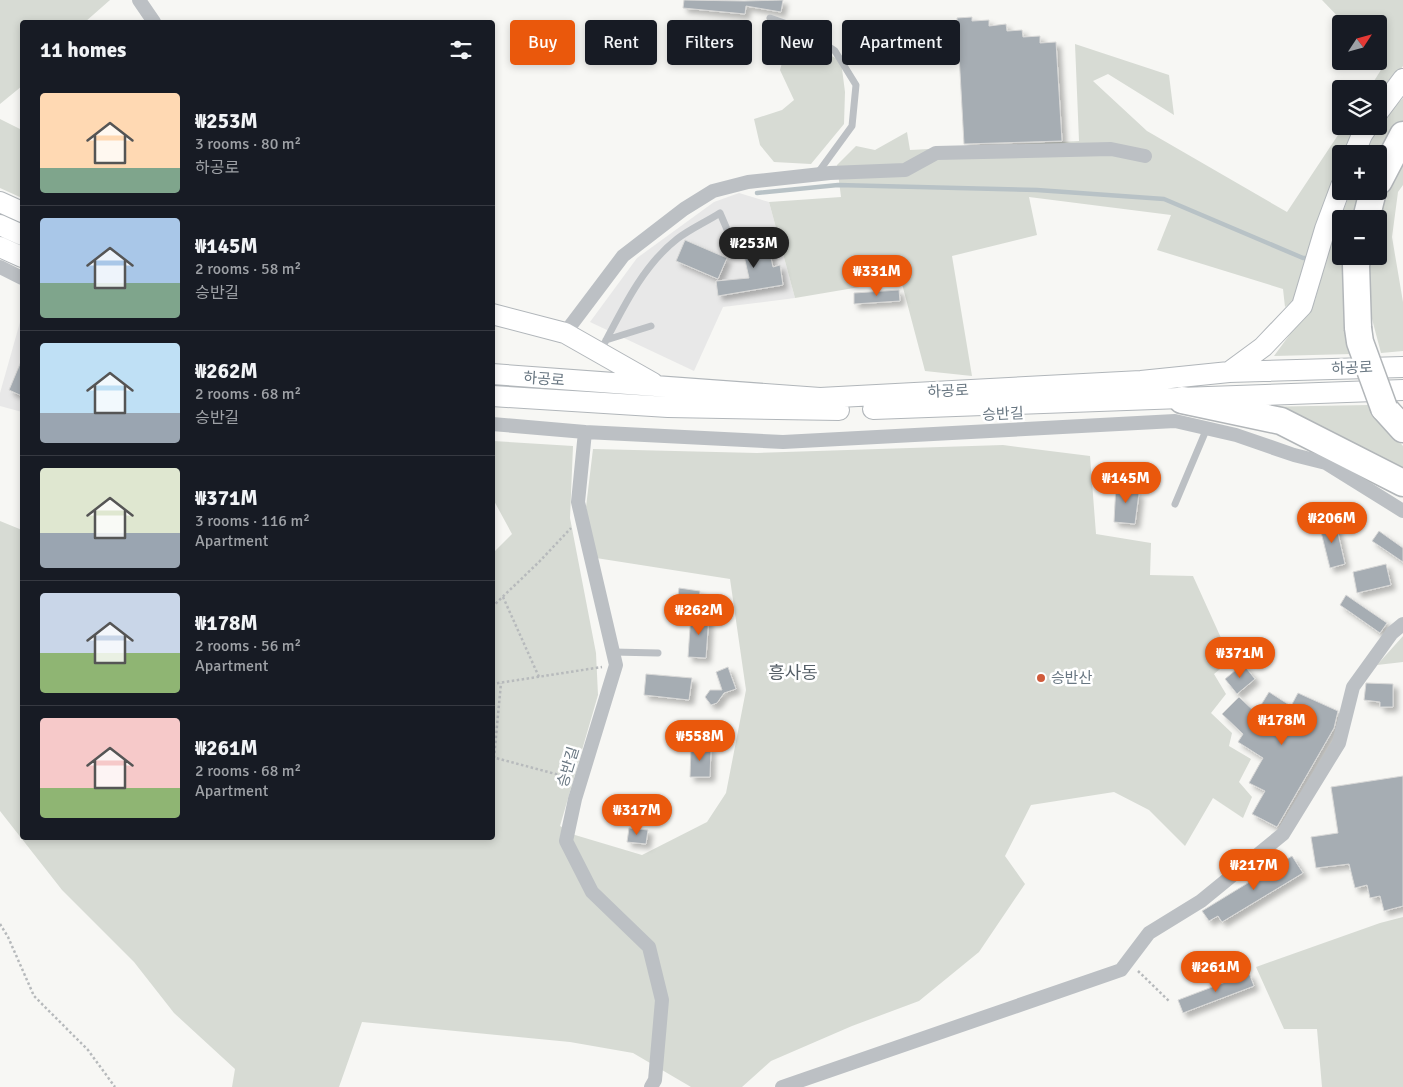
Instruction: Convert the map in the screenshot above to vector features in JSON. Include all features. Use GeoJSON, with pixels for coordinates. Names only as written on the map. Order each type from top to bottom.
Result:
{"type":"FeatureCollection","features":[{"type":"Feature","properties":{"kind":"highway"},"geometry":{"type":"LineString","coordinates":[[1387,165],[1403,135]]}},
{"type":"Feature","properties":{"kind":"highway"},"geometry":{"type":"LineString","coordinates":[[1356,265],[1360,342],[1394,399],[1403,429]]}},
{"type":"Feature","properties":{"kind":"highway"},"geometry":{"type":"LineString","coordinates":[[1182,400],[1280,421],[1403,484]]}},
{"type":"Feature","properties":{"kind":"street"},"geometry":{"type":"LineString","coordinates":[[139,0],[153,20]]}},
{"type":"Feature","properties":{"kind":"street"},"geometry":{"type":"LineString","coordinates":[[1387,100],[1403,79]]}},
{"type":"Feature","properties":{"kind":"street"},"geometry":{"type":"LineString","coordinates":[[565,333],[623,256],[684,209],[713,191],[748,182],[817,174],[905,170],[936,153],[1111,149],[1145,156]]}},
{"type":"Feature","properties":{"kind":"street"},"geometry":{"type":"LineString","coordinates":[[1229,372],[1263,347],[1302,306],[1324,229],[1335,200]]}},
{"type":"Feature","properties":{"kind":"street"},"geometry":{"type":"LineString","coordinates":[[0,202],[20,211]]}},
{"type":"Feature","properties":{"kind":"street"},"geometry":{"type":"LineString","coordinates":[[0,224],[20,234]]}},
{"type":"Feature","properties":{"kind":"street"},"geometry":{"type":"LineString","coordinates":[[0,247],[20,256]]}},
{"type":"Feature","properties":{"kind":"street"},"geometry":{"type":"LineString","coordinates":[[0,267],[20,277]]}},
{"type":"Feature","properties":{"kind":"street"},"geometry":{"type":"LineString","coordinates":[[495,315],[565,333],[603,347],[657,386]]}},
{"type":"Feature","properties":{"kind":"street","name":"하공로"},"geometry":{"type":"LineString","coordinates":[[495,374],[820,398],[1141,380],[1229,372],[1403,367]]}},
{"type":"Feature","properties":{"kind":"street","name":"하공로"},"geometry":{"type":"LineString","coordinates":[[495,396],[668,407],[806,411],[1182,400],[1394,399]]}},
{"type":"Feature","properties":{"kind":"street","name":"승반길"},"geometry":{"type":"LineString","coordinates":[[495,424],[585,432],[783,442],[1174,421],[1207,428],[1326,463],[1403,511]]}},
{"type":"Feature","properties":{"kind":"street"},"geometry":{"type":"LineString","coordinates":[[585,432],[578,502],[615,659]]}},
{"type":"Feature","properties":{"kind":"street"},"geometry":{"type":"LineString","coordinates":[[782,1087],[1121,970],[1148,933],[1201,901],[1283,834],[1339,743],[1353,687],[1392,633],[1403,624]]}},
{"type":"Feature","properties":{"kind":"street","name":"승반길"},"geometry":{"type":"LineString","coordinates":[[615,659],[580,781],[566,841],[592,892],[649,947],[662,1000],[655,1080],[651,1087]]}},
{"type":"Feature","properties":{"kind":"lane"},"geometry":{"type":"LineString","coordinates":[[770,18],[804,30],[835,51],[856,85],[852,126],[817,174]]}},
{"type":"Feature","properties":{"kind":"lane"},"geometry":{"type":"LineString","coordinates":[[603,347],[652,263],[677,239],[720,213],[732,241]]}},
{"type":"Feature","properties":{"kind":"lane"},"geometry":{"type":"LineString","coordinates":[[603,347],[651,326]]}},
{"type":"Feature","properties":{"kind":"lane"},"geometry":{"type":"LineString","coordinates":[[1175,504],[1207,428]]}},
{"type":"Feature","properties":{"kind":"lane"},"geometry":{"type":"LineString","coordinates":[[615,659],[658,653]]}},
{"type":"Feature","properties":{"kind":"path"},"geometry":{"type":"LineString","coordinates":[[495,604],[539,562],[581,516]]}},
{"type":"Feature","properties":{"kind":"path"},"geometry":{"type":"LineString","coordinates":[[503,597],[539,677]]}},
{"type":"Feature","properties":{"kind":"path"},"geometry":{"type":"LineString","coordinates":[[495,684],[539,677],[615,659]]}},
{"type":"Feature","properties":{"kind":"path"},"geometry":{"type":"LineString","coordinates":[[495,738],[501,683]]}},
{"type":"Feature","properties":{"kind":"path"},"geometry":{"type":"LineString","coordinates":[[495,758],[580,781]]}},
{"type":"Feature","properties":{"kind":"path"},"geometry":{"type":"LineString","coordinates":[[0,924],[8,937],[34,996],[88,1050],[114,1087]]}},
{"type":"Feature","properties":{"kind":"path"},"geometry":{"type":"LineString","coordinates":[[1128,961],[1169,1001]]}},
{"type":"Feature","properties":{"kind":"shaded area"},"geometry":{"type":"Polygon","coordinates":[[[0,0],[110,0],[87,20],[20,20],[20,88],[0,104],[0,0]]]}},
{"type":"Feature","properties":{"kind":"shaded area"},"geometry":{"type":"Polygon","coordinates":[[[1322,0],[1403,0],[1403,66],[1387,88],[1387,80],[1375,80],[1381,70],[1388,70],[1388,15],[1336,15],[1322,0]]]}},
{"type":"Feature","properties":{"kind":"shaded area"},"geometry":{"type":"Polygon","coordinates":[[[1075,44],[1169,75],[1174,115],[1108,74],[1093,81],[1147,131],[1287,212],[1338,135],[1355,135],[1347,145],[1332,145],[1332,183],[1296,299],[1285,307],[1283,289],[1157,250],[1171,215],[1029,197],[1037,235],[952,256],[972,376],[925,371],[901,280],[795,298],[769,202],[841,197],[837,165],[856,146],[875,150],[907,132],[910,150],[1079,141],[1075,44]]]}},
{"type":"Feature","properties":{"kind":"shaded area"},"geometry":{"type":"Polygon","coordinates":[[[832,56],[841,61],[845,92],[844,124],[811,164],[774,162],[760,145],[754,119],[782,110],[794,100],[780,70],[781,65],[832,65],[832,56]]]}},
{"type":"Feature","properties":{"kind":"shaded area"},"geometry":{"type":"Polygon","coordinates":[[[1403,98],[1403,127],[1387,145],[1370,145],[1373,135],[1387,135],[1387,115],[1403,98]]]}},
{"type":"Feature","properties":{"kind":"shaded area"},"geometry":{"type":"Polygon","coordinates":[[[0,119],[20,129],[20,197],[0,188],[0,119]]]}},
{"type":"Feature","properties":{"kind":"shaded area"},"geometry":{"type":"Polygon","coordinates":[[[1403,157],[1403,185],[1398,192],[1392,237],[1403,302],[1403,351],[1381,353],[1367,300],[1370,265],[1387,265],[1387,210],[1379,210],[1383,200],[1387,200],[1387,192],[1403,157]]]}},
{"type":"Feature","properties":{"kind":"shaded area"},"geometry":{"type":"Polygon","coordinates":[[[739,193],[769,202],[795,298],[723,307],[694,371],[590,322],[637,258],[714,202],[739,193]]]}},
{"type":"Feature","properties":{"kind":"shaded area"},"geometry":{"type":"Polygon","coordinates":[[[1347,200],[1362,200],[1358,210],[1344,210],[1347,200]]]}},
{"type":"Feature","properties":{"kind":"shaded area"},"geometry":{"type":"Polygon","coordinates":[[[1332,239],[1332,265],[1348,265],[1352,354],[1274,356],[1315,300],[1332,239]]]}},
{"type":"Feature","properties":{"kind":"shaded area"},"geometry":{"type":"Polygon","coordinates":[[[20,322],[20,411],[0,406],[0,393],[20,322]]]}},
{"type":"Feature","properties":{"kind":"shaded area"},"geometry":{"type":"Polygon","coordinates":[[[1369,405],[1403,446],[1403,475],[1250,407],[1369,405]]]}},
{"type":"Feature","properties":{"kind":"shaded area"},"geometry":{"type":"Polygon","coordinates":[[[495,441],[573,446],[570,518],[596,653],[598,695],[560,826],[575,835],[642,855],[707,822],[726,793],[746,690],[730,579],[596,558],[586,507],[593,449],[757,453],[1003,445],[1090,456],[1096,534],[1151,543],[1150,575],[1193,576],[1231,660],[1214,674],[1226,694],[1211,713],[1232,733],[1229,746],[1251,759],[1239,782],[1252,797],[1243,818],[1213,798],[1185,846],[1149,810],[1114,792],[1031,805],[1005,856],[1025,884],[979,952],[919,1001],[852,1026],[771,1061],[742,1087],[691,1087],[633,1053],[570,1042],[362,1022],[339,1087],[232,1087],[235,1069],[174,1013],[134,962],[62,890],[23,840],[495,840],[495,551],[512,534],[495,503],[495,441]]]}},
{"type":"Feature","properties":{"kind":"shaded area"},"geometry":{"type":"Polygon","coordinates":[[[0,521],[20,529],[20,836],[0,811],[0,521]]]}},
{"type":"Feature","properties":{"kind":"shaded area"},"geometry":{"type":"Polygon","coordinates":[[[1403,636],[1403,662],[1377,665],[1403,636]]]}},
{"type":"Feature","properties":{"kind":"shaded area"},"geometry":{"type":"Polygon","coordinates":[[[1403,917],[1403,1087],[1322,1087],[1317,1029],[1284,1029],[1256,967],[1380,923],[1403,917]]]}},
{"type":"Feature","properties":{"kind":"building"},"geometry":{"type":"Polygon","coordinates":[[[684,0],[783,0],[781,12],[746,6],[745,14],[683,8],[684,0]]]}},
{"type":"Feature","properties":{"kind":"building"},"geometry":{"type":"Polygon","coordinates":[[[972,17],[972,21],[989,20],[989,26],[1006,24],[1007,31],[1022,30],[1023,37],[1040,36],[1040,43],[1056,42],[1062,141],[964,144],[960,65],[960,20],[957,20],[957,18],[972,17]]]}},
{"type":"Feature","properties":{"kind":"building"},"geometry":{"type":"Polygon","coordinates":[[[765,232],[773,267],[780,265],[783,285],[718,296],[716,281],[749,278],[742,247],[752,235],[765,232]]]}},
{"type":"Feature","properties":{"kind":"building"},"geometry":{"type":"Polygon","coordinates":[[[685,240],[727,258],[718,279],[676,261],[685,240]]]}},
{"type":"Feature","properties":{"kind":"building"},"geometry":{"type":"Polygon","coordinates":[[[899,290],[900,301],[854,304],[854,293],[899,290]]]}},
{"type":"Feature","properties":{"kind":"building"},"geometry":{"type":"Polygon","coordinates":[[[20,364],[20,395],[9,390],[20,364]]]}},
{"type":"Feature","properties":{"kind":"building"},"geometry":{"type":"Polygon","coordinates":[[[1116,484],[1133,485],[1133,492],[1139,493],[1135,524],[1114,522],[1116,484]]]}},
{"type":"Feature","properties":{"kind":"building"},"geometry":{"type":"Polygon","coordinates":[[[1335,520],[1345,564],[1330,568],[1319,524],[1335,520]]]}},
{"type":"Feature","properties":{"kind":"building"},"geometry":{"type":"Polygon","coordinates":[[[1379,531],[1403,548],[1403,562],[1372,541],[1379,531]]]}},
{"type":"Feature","properties":{"kind":"building"},"geometry":{"type":"Polygon","coordinates":[[[1386,564],[1391,585],[1357,593],[1353,572],[1386,564]]]}},
{"type":"Feature","properties":{"kind":"building"},"geometry":{"type":"Polygon","coordinates":[[[679,588],[700,591],[699,605],[677,603],[679,588]]]}},
{"type":"Feature","properties":{"kind":"building"},"geometry":{"type":"Polygon","coordinates":[[[1346,595],[1387,623],[1380,633],[1340,605],[1346,595]]]}},
{"type":"Feature","properties":{"kind":"building"},"geometry":{"type":"Polygon","coordinates":[[[691,613],[709,614],[706,658],[688,657],[691,613]]]}},
{"type":"Feature","properties":{"kind":"building"},"geometry":{"type":"Polygon","coordinates":[[[1243,664],[1255,679],[1237,694],[1225,679],[1243,664]]]}},
{"type":"Feature","properties":{"kind":"building"},"geometry":{"type":"Polygon","coordinates":[[[728,667],[736,689],[724,693],[717,703],[711,705],[705,697],[710,690],[722,690],[716,672],[728,667]]]}},
{"type":"Feature","properties":{"kind":"building"},"geometry":{"type":"Polygon","coordinates":[[[646,674],[692,678],[689,700],[644,695],[646,674]]]}},
{"type":"Feature","properties":{"kind":"building"},"geometry":{"type":"Polygon","coordinates":[[[1366,683],[1393,684],[1393,707],[1380,707],[1380,702],[1364,700],[1366,683]]]}},
{"type":"Feature","properties":{"kind":"building"},"geometry":{"type":"Polygon","coordinates":[[[1269,692],[1291,706],[1298,693],[1338,711],[1334,728],[1277,827],[1252,814],[1265,791],[1249,783],[1263,758],[1238,742],[1243,734],[1222,714],[1239,697],[1256,713],[1269,692]]]}},
{"type":"Feature","properties":{"kind":"building"},"geometry":{"type":"Polygon","coordinates":[[[691,747],[711,747],[710,777],[690,777],[691,747]]]}},
{"type":"Feature","properties":{"kind":"building"},"geometry":{"type":"Polygon","coordinates":[[[1403,776],[1403,906],[1384,911],[1380,896],[1370,898],[1367,885],[1355,888],[1349,864],[1316,868],[1311,837],[1338,833],[1331,787],[1403,776]]]}},
{"type":"Feature","properties":{"kind":"building"},"geometry":{"type":"Polygon","coordinates":[[[629,828],[648,830],[646,844],[627,842],[629,828]]]}},
{"type":"Feature","properties":{"kind":"building"},"geometry":{"type":"Polygon","coordinates":[[[1292,856],[1303,873],[1222,922],[1218,916],[1209,921],[1202,911],[1292,856]]]}},
{"type":"Feature","properties":{"kind":"building"},"geometry":{"type":"Polygon","coordinates":[[[1249,973],[1254,986],[1183,1013],[1178,1000],[1249,973]]]}},
{"type":"Feature","properties":{"kind":"waterway"},"geometry":{"type":"LineString","coordinates":[[757,193],[838,185],[1037,190],[1164,199],[1303,258],[1308,258]]}},
{"type":"Feature","properties":{"kind":"place","name":"승반산"},"geometry":{"type":"Point","coordinates":[1041,678]}},
{"type":"Feature","properties":{"kind":"district","name":"흥사동"},"geometry":{"type":"Point","coordinates":[793,673]}}]}
